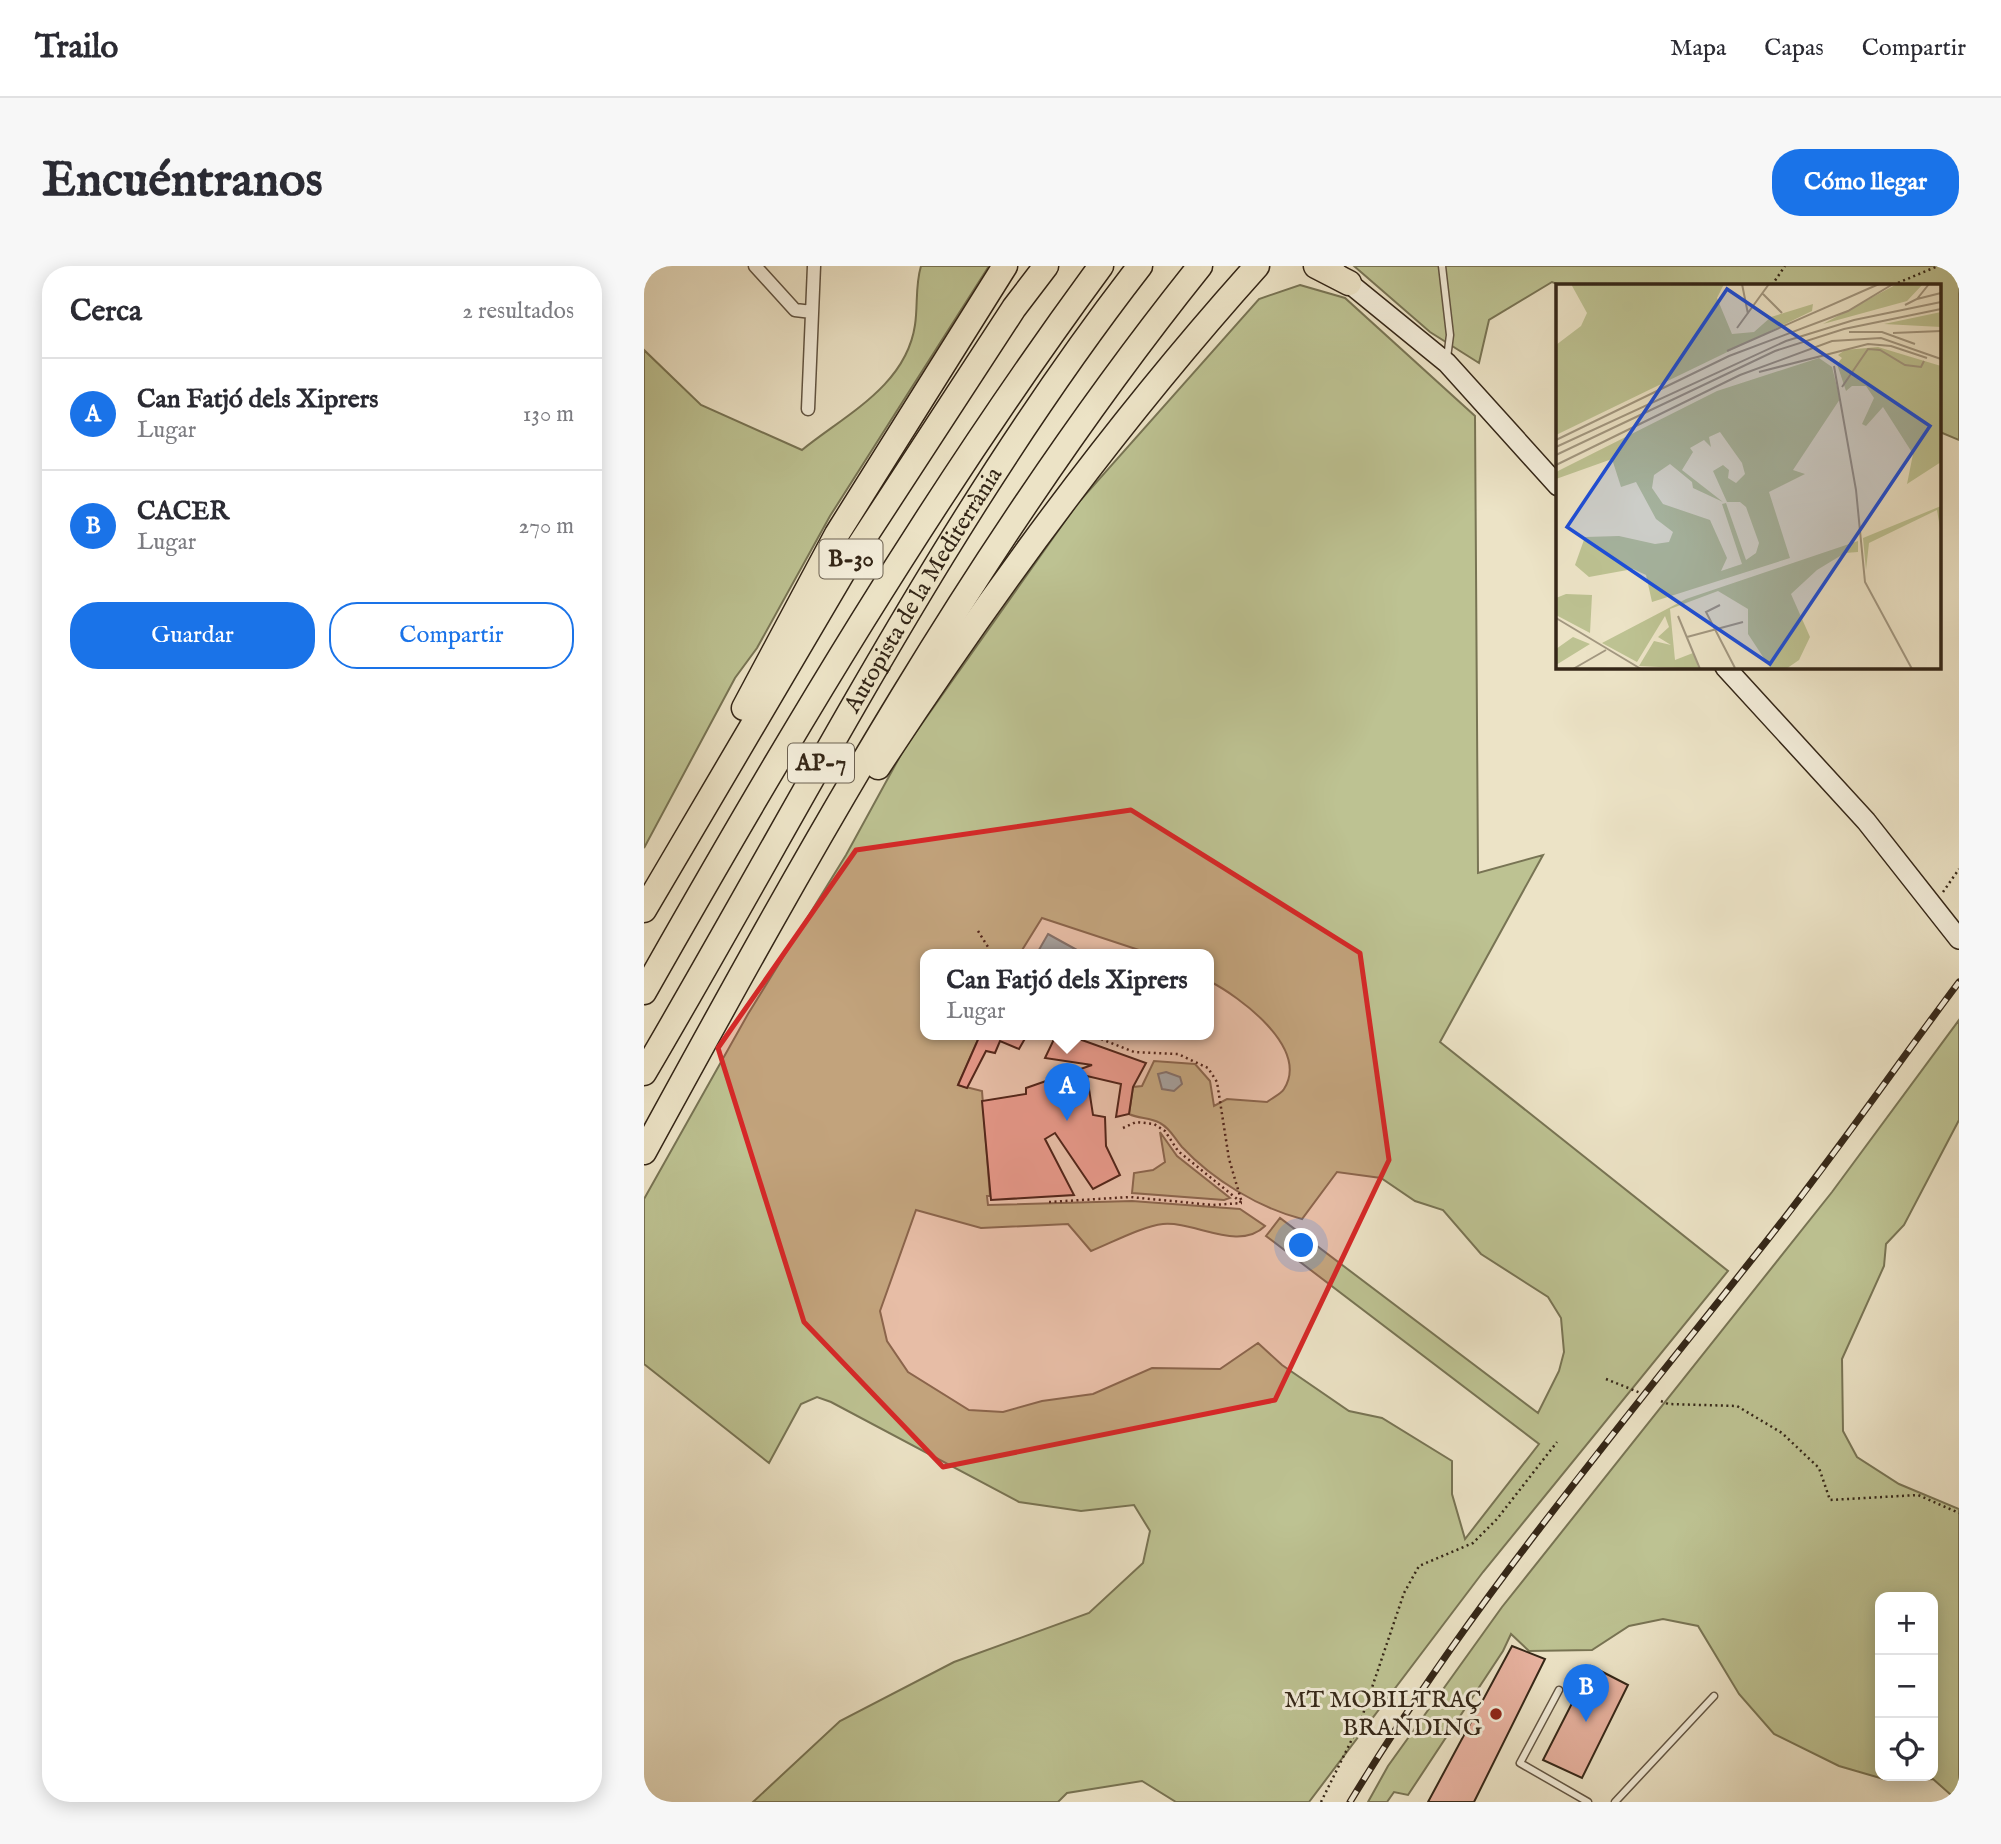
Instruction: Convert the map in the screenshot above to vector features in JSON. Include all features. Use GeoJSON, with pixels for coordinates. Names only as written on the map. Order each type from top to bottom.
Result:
{"type":"FeatureCollection","features":[{"type":"Feature","properties":{"kind":"highway"},"geometry":{"type":"LineString","coordinates":[[670,862],[737,721],[837,534],[1005,266]]}},
{"type":"Feature","properties":{"kind":"highway","name":"B-30"},"geometry":{"type":"LineString","coordinates":[[644,910],[853,555],[1014,308],[1046,266]]}},
{"type":"Feature","properties":{"kind":"highway","name":"Autopista de la Mediterrània"},"geometry":{"type":"LineString","coordinates":[[644,992],[787,743],[943,493],[1101,266]]}},
{"type":"Feature","properties":{"kind":"highway","name":"Autopista de la Mediterrània"},"geometry":{"type":"LineString","coordinates":[[644,1073],[818,768],[1004,457],[1082,343],[1140,266]]}},
{"type":"Feature","properties":{"kind":"highway"},"geometry":{"type":"LineString","coordinates":[[1004,457],[1086,363],[1159,266]]}},
{"type":"Feature","properties":{"kind":"highway"},"geometry":{"type":"LineString","coordinates":[[644,1152],[789,891],[956,608],[1101,398],[1200,266]]}},
{"type":"Feature","properties":{"kind":"highway"},"geometry":{"type":"LineString","coordinates":[[1142,398],[1182,337],[1241,266]]}},
{"type":"Feature","properties":{"kind":"highway"},"geometry":{"type":"LineString","coordinates":[[789,891],[864,789],[941,670],[1050,516],[1142,398],[1257,266]]}},
{"type":"Feature","properties":{"kind":"highway"},"geometry":{"type":"LineString","coordinates":[[1188,343],[1278,266]]}},
{"type":"Feature","properties":{"kind":"highway"},"geometry":{"type":"LineString","coordinates":[[1316,266],[1344,275]]}},
{"type":"Feature","properties":{"kind":"street"},"geometry":{"type":"LineString","coordinates":[[755,266],[795,310],[813,312]]}},
{"type":"Feature","properties":{"kind":"street"},"geometry":{"type":"LineString","coordinates":[[808,409],[814,266]]}},
{"type":"Feature","properties":{"kind":"street"},"geometry":{"type":"LineString","coordinates":[[1328,266],[1344,275],[1447,363],[1556,484]]}},
{"type":"Feature","properties":{"kind":"street"},"geometry":{"type":"LineString","coordinates":[[1726,668],[1866,821],[1959,939]]}},
{"type":"Feature","properties":{"kind":"lane"},"geometry":{"type":"LineString","coordinates":[[1442,266],[1450,335],[1447,363]]}},
{"type":"Feature","properties":{"kind":"lane"},"geometry":{"type":"LineString","coordinates":[[1559,1690],[1520,1763],[1588,1802]]}},
{"type":"Feature","properties":{"kind":"lane"},"geometry":{"type":"LineString","coordinates":[[1615,1802],[1714,1696]]}},
{"type":"Feature","properties":{"kind":"path"},"geometry":{"type":"LineString","coordinates":[[1773,284],[1785,266]]}},
{"type":"Feature","properties":{"kind":"path"},"geometry":{"type":"LineString","coordinates":[[1895,284],[1938,266]]}},
{"type":"Feature","properties":{"kind":"path"},"geometry":{"type":"LineString","coordinates":[[1933,906],[1959,869]]}},
{"type":"Feature","properties":{"kind":"path"},"geometry":{"type":"LineString","coordinates":[[978,932],[989,949]]}},
{"type":"Feature","properties":{"kind":"path"},"geometry":{"type":"LineString","coordinates":[[1103,1040],[1133,1052],[1178,1054],[1208,1068],[1217,1082],[1229,1159],[1242,1203]]}},
{"type":"Feature","properties":{"kind":"path"},"geometry":{"type":"LineString","coordinates":[[1123,1128],[1136,1122],[1154,1124],[1165,1131],[1178,1151],[1242,1203]]}},
{"type":"Feature","properties":{"kind":"path"},"geometry":{"type":"LineString","coordinates":[[1049,1202],[1130,1197],[1213,1205],[1242,1203]]}},
{"type":"Feature","properties":{"kind":"path"},"geometry":{"type":"LineString","coordinates":[[1606,1379],[1643,1394]]}},
{"type":"Feature","properties":{"kind":"path"},"geometry":{"type":"LineString","coordinates":[[1661,1401],[1668,1404],[1737,1406],[1782,1433],[1819,1468],[1830,1500],[1918,1495],[1959,1513]]}},
{"type":"Feature","properties":{"kind":"path"},"geometry":{"type":"LineString","coordinates":[[1321,1802],[1360,1723],[1404,1592],[1419,1566],[1473,1543],[1496,1519],[1557,1442]]}},
{"type":"Feature","properties":{"kind":"highlighted area"},"geometry":{"type":"Polygon","coordinates":[[[1131,810],[1360,953],[1389,1160],[1275,1400],[943,1467],[804,1322],[718,1048],[856,850],[1131,810]]]}},
{"type":"Feature","properties":{"kind":"green space"},"geometry":{"type":"Polygon","coordinates":[[[921,266],[989,266],[830,516],[757,648],[735,678],[644,848],[644,350],[701,405],[802,450],[871,397],[900,365],[915,325],[921,266]]]}},
{"type":"Feature","properties":{"kind":"green space"},"geometry":{"type":"Polygon","coordinates":[[[1354,266],[1959,266],[1959,440],[1941,432],[1941,284],[1552,282],[1489,320],[1479,363],[1430,332],[1354,266]]]}},
{"type":"Feature","properties":{"kind":"green space"},"geometry":{"type":"Polygon","coordinates":[[[1300,285],[1345,298],[1475,416],[1478,873],[1543,855],[1440,1042],[1728,1271],[1483,1572],[1309,1802],[1176,1802],[1142,1781],[1067,1793],[1058,1802],[753,1802],[840,1721],[954,1662],[1089,1613],[1143,1563],[1150,1531],[1134,1505],[1081,1511],[1019,1502],[817,1397],[801,1404],[769,1463],[644,1364],[644,1199],[748,1014],[846,855],[904,749],[1077,504],[1259,299],[1300,285]],[[1042,918],[1023,949],[920,949],[920,1040],[978,1040],[958,1085],[982,1091],[990,1196],[987,1196],[988,1205],[1132,1201],[1240,1209],[1265,1226],[1254,1233],[1229,1236],[1175,1224],[1155,1225],[1091,1251],[1068,1224],[981,1228],[916,1210],[880,1311],[887,1341],[908,1372],[969,1410],[1003,1412],[1042,1401],[1093,1394],[1152,1368],[1220,1369],[1258,1343],[1282,1365],[1349,1411],[1382,1418],[1452,1461],[1452,1494],[1465,1539],[1539,1444],[1266,1236],[1280,1218],[1538,1413],[1559,1371],[1564,1352],[1561,1318],[1548,1297],[1481,1254],[1443,1210],[1415,1201],[1381,1178],[1337,1172],[1302,1219],[1269,1208],[1238,1191],[1194,1159],[1164,1125],[1129,1114],[1133,1087],[1142,1086],[1154,1061],[1195,1064],[1210,1081],[1214,1106],[1227,1099],[1267,1102],[1283,1091],[1289,1073],[1287,1057],[1280,1041],[1253,1011],[1214,984],[1214,949],[1136,949],[1042,918]]]}},
{"type":"Feature","properties":{"kind":"green space"},"geometry":{"type":"Polygon","coordinates":[[[1959,1020],[1959,1120],[1904,1225],[1886,1244],[1884,1266],[1842,1359],[1843,1431],[1857,1457],[1899,1484],[1959,1509],[1959,1802],[1935,1781],[1938,1781],[1938,1592],[1875,1592],[1875,1776],[1839,1766],[1774,1734],[1739,1694],[1698,1626],[1663,1619],[1629,1626],[1592,1650],[1529,1651],[1511,1634],[1503,1651],[1408,1795],[1394,1792],[1387,1802],[1368,1802],[1388,1766],[1502,1607],[1832,1192],[1959,1020]]]}},
{"type":"Feature","properties":{"kind":"green space"},"geometry":{"type":"Polygon","coordinates":[[[1160,1132],[1177,1156],[1230,1198],[1224,1200],[1132,1193],[1134,1173],[1153,1170],[1165,1162],[1160,1132]]]}},
{"type":"Feature","properties":{"kind":"water"},"geometry":{"type":"Polygon","coordinates":[[[1048,934],[1075,949],[1039,949],[1048,934]]]}},
{"type":"Feature","properties":{"kind":"water"},"geometry":{"type":"Polygon","coordinates":[[[1166,1072],[1180,1077],[1182,1084],[1174,1091],[1162,1089],[1158,1074],[1166,1072]]]}},
{"type":"Feature","properties":{"kind":"building"},"geometry":{"type":"Polygon","coordinates":[[[978,1040],[1024,1040],[1019,1049],[1000,1041],[995,1053],[986,1051],[967,1088],[958,1085],[978,1040]]]}},
{"type":"Feature","properties":{"kind":"building"},"geometry":{"type":"Polygon","coordinates":[[[1054,1040],[1082,1040],[1146,1063],[1133,1087],[1129,1114],[1116,1117],[1121,1084],[1087,1076],[1093,1115],[1105,1117],[1106,1146],[1120,1175],[1093,1189],[1055,1133],[1045,1139],[1074,1195],[991,1200],[982,1101],[1026,1094],[1026,1088],[1092,1065],[1045,1058],[1054,1040]]]}},
{"type":"Feature","properties":{"kind":"building","name":"MT MOBILTRAÇ BRANDING"},"geometry":{"type":"Polygon","coordinates":[[[1512,1646],[1545,1659],[1474,1802],[1428,1802],[1512,1646]]]}},
{"type":"Feature","properties":{"kind":"building"},"geometry":{"type":"Polygon","coordinates":[[[1591,1666],[1628,1685],[1582,1778],[1543,1760],[1591,1666]]]}},
{"type":"Feature","properties":{"kind":"railway"},"geometry":{"type":"LineString","coordinates":[[1350,1802],[1395,1730],[1492,1592],[1780,1224],[1959,982]]}},
{"type":"Feature","properties":{"kind":"place","name":"Can Fatjó dels Xiprers"},"geometry":{"type":"Point","coordinates":[1067,1121]}},
{"type":"Feature","properties":{"kind":"place","name":"MT MOBILTRAÇ BRANDING"},"geometry":{"type":"Point","coordinates":[1496,1714]}},
{"type":"Feature","properties":{"kind":"place","name":"CACER"},"geometry":{"type":"Point","coordinates":[1586,1722]}}]}
